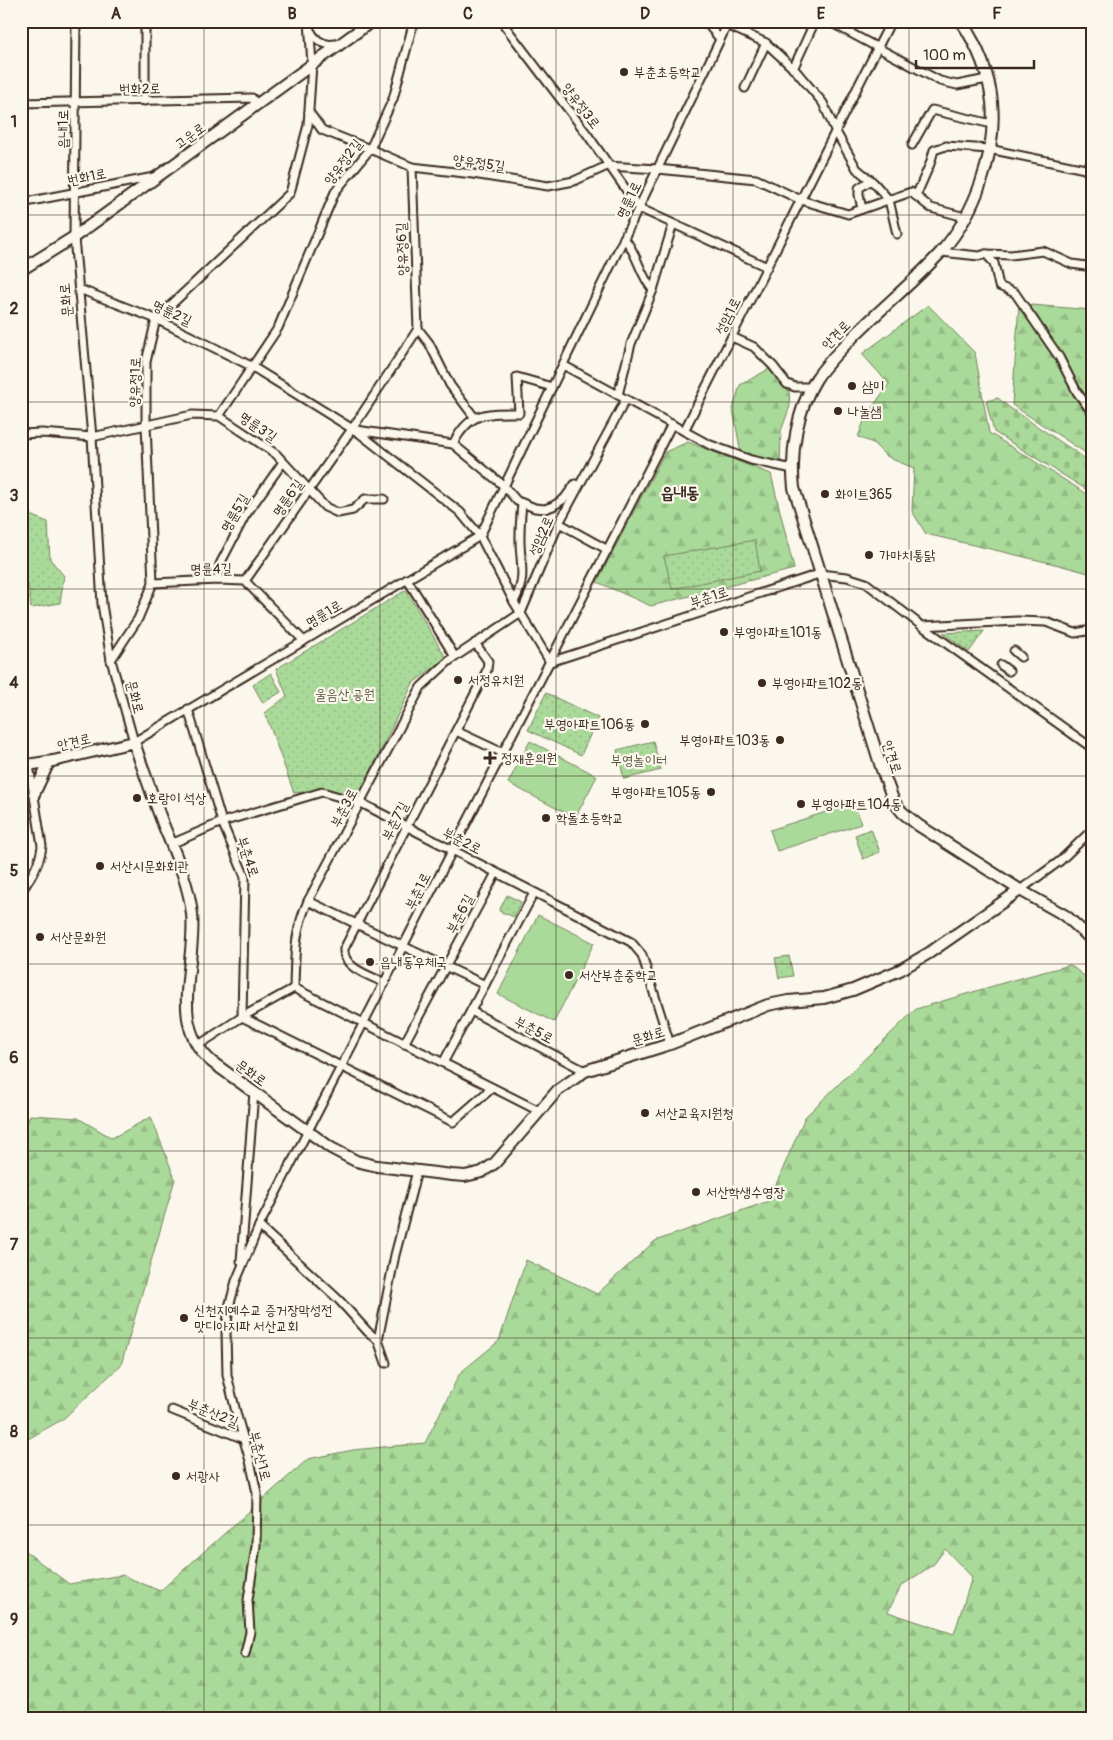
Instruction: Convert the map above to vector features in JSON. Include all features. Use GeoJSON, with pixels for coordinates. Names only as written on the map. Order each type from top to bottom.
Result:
{"type":"FeatureCollection","features":[{"type":"Feature","properties":{"kind":"street","name":"읍내1로"},"geometry":{"type":"LineString","coordinates":[[74,237],[76,21]]}},
{"type":"Feature","properties":{"kind":"street"},"geometry":{"type":"LineString","coordinates":[[145,21],[145,101]]}},
{"type":"Feature","properties":{"kind":"street","name":"고운로"},"geometry":{"type":"LineString","coordinates":[[21,270],[74,237],[158,177],[254,101],[312,64],[372,21]]}},
{"type":"Feature","properties":{"kind":"street","name":"양유정2길"},"geometry":{"type":"LineString","coordinates":[[251,366],[278,328],[335,192],[370,149],[393,99],[414,21]]}},
{"type":"Feature","properties":{"kind":"street","name":"양유정3로"},"geometry":{"type":"LineString","coordinates":[[501,21],[587,134],[607,166],[638,208]]}},
{"type":"Feature","properties":{"kind":"street"},"geometry":{"type":"LineString","coordinates":[[705,21],[720,39]]}},
{"type":"Feature","properties":{"kind":"street"},"geometry":{"type":"LineString","coordinates":[[792,69],[815,21]]}},
{"type":"Feature","properties":{"kind":"street"},"geometry":{"type":"LineString","coordinates":[[828,21],[945,83],[962,85],[987,79]]}},
{"type":"Feature","properties":{"kind":"street","name":"안견로"},"geometry":{"type":"LineString","coordinates":[[961,21],[972,39],[987,79],[992,102],[989,149],[978,188],[965,217],[941,252],[916,278],[881,308],[844,346],[820,372],[811,387],[798,429],[793,456],[796,498],[881,767],[894,802],[902,812],[918,825],[1020,890],[1066,916],[1092,940]]}},
{"type":"Feature","properties":{"kind":"street","name":"성암1로"},"geometry":{"type":"LineString","coordinates":[[684,431],[891,22]]}},
{"type":"Feature","properties":{"kind":"street","name":"명륜1로"},"geometry":{"type":"LineString","coordinates":[[134,742],[480,536],[728,23],[766,43]]}},
{"type":"Feature","properties":{"kind":"street"},"geometry":{"type":"LineString","coordinates":[[309,24],[317,39],[328,45],[335,44],[337,47]]}},
{"type":"Feature","properties":{"kind":"street"},"geometry":{"type":"LineString","coordinates":[[156,319],[290,192],[308,125],[312,64],[309,24]]}},
{"type":"Feature","properties":{"kind":"street"},"geometry":{"type":"LineString","coordinates":[[745,88],[766,43],[823,104],[857,169],[871,180],[889,200],[897,234]]}},
{"type":"Feature","properties":{"kind":"street","name":"번화2로"},"geometry":{"type":"LineString","coordinates":[[21,103],[254,101]]}},
{"type":"Feature","properties":{"kind":"street"},"geometry":{"type":"LineString","coordinates":[[912,145],[932,110],[992,124]]}},
{"type":"Feature","properties":{"kind":"street","name":"양유정5길"},"geometry":{"type":"LineString","coordinates":[[309,112],[322,130],[412,167],[473,174],[548,186],[574,182],[607,166],[658,169]]}},
{"type":"Feature","properties":{"kind":"street"},"geometry":{"type":"LineString","coordinates":[[916,196],[934,150],[946,146],[989,149],[1085,168],[1092,177]]}},
{"type":"Feature","properties":{"kind":"street"},"geometry":{"type":"LineString","coordinates":[[1085,168],[1092,162]]}},
{"type":"Feature","properties":{"kind":"street","name":"양유정6길"},"geometry":{"type":"LineString","coordinates":[[412,167],[418,329]]}},
{"type":"Feature","properties":{"kind":"street"},"geometry":{"type":"LineString","coordinates":[[658,169],[756,179],[801,200],[848,214],[911,192],[931,208],[965,217]]}},
{"type":"Feature","properties":{"kind":"street","name":"번화1로"},"geometry":{"type":"LineString","coordinates":[[21,203],[158,177]]}},
{"type":"Feature","properties":{"kind":"street"},"geometry":{"type":"LineString","coordinates":[[862,209],[858,196],[859,188],[871,180]]}},
{"type":"Feature","properties":{"kind":"street"},"geometry":{"type":"LineString","coordinates":[[638,208],[767,267]]}},
{"type":"Feature","properties":{"kind":"street"},"geometry":{"type":"LineString","coordinates":[[618,395],[630,344],[653,290],[673,224]]}},
{"type":"Feature","properties":{"kind":"street","name":"문화로"},"geometry":{"type":"LineString","coordinates":[[74,237],[92,437],[102,604],[111,660],[134,742],[171,844],[191,908],[193,930],[186,1008],[189,1027],[197,1046],[212,1062],[331,1148],[356,1161],[377,1166],[460,1176],[486,1170],[495,1163],[539,1111],[565,1084],[585,1070],[670,1044],[768,1005],[839,994],[880,979],[929,953],[1020,890]]}},
{"type":"Feature","properties":{"kind":"street"},"geometry":{"type":"LineString","coordinates":[[624,238],[632,247],[644,280],[653,290]]}},
{"type":"Feature","properties":{"kind":"street"},"geometry":{"type":"LineString","coordinates":[[941,252],[979,256],[986,254],[1011,255],[1043,252],[1072,264],[1086,266],[1092,264]]}},
{"type":"Feature","properties":{"kind":"street"},"geometry":{"type":"LineString","coordinates":[[986,254],[994,262],[999,286],[1015,293],[1059,357],[1077,392],[1091,411]]}},
{"type":"Feature","properties":{"kind":"street","name":"명륜2길"},"geometry":{"type":"LineString","coordinates":[[79,289],[156,319],[251,366],[352,429],[460,512],[480,536]]}},
{"type":"Feature","properties":{"kind":"street","name":"양유정1로"},"geometry":{"type":"LineString","coordinates":[[111,660],[138,619],[154,583],[146,425],[146,362],[156,319]]}},
{"type":"Feature","properties":{"kind":"street"},"geometry":{"type":"LineString","coordinates":[[352,429],[418,329],[429,343],[450,385],[475,418]]}},
{"type":"Feature","properties":{"kind":"street"},"geometry":{"type":"LineString","coordinates":[[732,337],[754,347],[773,366],[787,384],[795,387],[811,387]]}},
{"type":"Feature","properties":{"kind":"street"},"geometry":{"type":"LineString","coordinates":[[563,365],[708,444],[751,460],[793,469]]}},
{"type":"Feature","properties":{"kind":"street"},"geometry":{"type":"LineString","coordinates":[[219,416],[251,366]]}},
{"type":"Feature","properties":{"kind":"street"},"geometry":{"type":"LineString","coordinates":[[514,602],[518,595],[522,576],[523,562],[520,534],[522,503],[517,501],[504,486],[453,444],[459,432],[475,418],[483,414],[519,413],[518,377],[552,387]]}},
{"type":"Feature","properties":{"kind":"street","name":"성암2로"},"geometry":{"type":"LineString","coordinates":[[521,613],[559,523],[626,399]]}},
{"type":"Feature","properties":{"kind":"street","name":"명륜3길"},"geometry":{"type":"LineString","coordinates":[[21,434],[42,433],[92,437],[192,416],[219,416],[276,454],[325,507],[338,513],[353,510],[365,498],[384,499]]}},
{"type":"Feature","properties":{"kind":"street"},"geometry":{"type":"LineString","coordinates":[[550,662],[672,424]]}},
{"type":"Feature","properties":{"kind":"street","name":"명륜2길"},"geometry":{"type":"LineString","coordinates":[[352,429],[453,444]]}},
{"type":"Feature","properties":{"kind":"street","name":"명륜6길"},"geometry":{"type":"LineString","coordinates":[[245,582],[352,429]]}},
{"type":"Feature","properties":{"kind":"street","name":"명륜5길"},"geometry":{"type":"LineString","coordinates":[[218,580],[220,564],[245,516],[283,462]]}},
{"type":"Feature","properties":{"kind":"street","name":"성암2로"},"geometry":{"type":"LineString","coordinates":[[522,503],[535,508],[545,509],[553,506],[564,499],[586,470]]}},
{"type":"Feature","properties":{"kind":"street"},"geometry":{"type":"LineString","coordinates":[[559,523],[608,550]]}},
{"type":"Feature","properties":{"kind":"street"},"geometry":{"type":"LineString","coordinates":[[480,536],[514,602],[550,662]]}},
{"type":"Feature","properties":{"kind":"street"},"geometry":{"type":"LineString","coordinates":[[819,574],[847,577],[866,583],[922,626],[1092,748]]}},
{"type":"Feature","properties":{"kind":"street","name":"부춘1로"},"geometry":{"type":"LineString","coordinates":[[308,1131],[550,662],[819,574]]}},
{"type":"Feature","properties":{"kind":"street"},"geometry":{"type":"LineString","coordinates":[[407,579],[455,657]]}},
{"type":"Feature","properties":{"kind":"street","name":"명륜4길"},"geometry":{"type":"LineString","coordinates":[[154,583],[218,580],[245,582],[304,641]]}},
{"type":"Feature","properties":{"kind":"street","name":"부춘3로"},"geometry":{"type":"LineString","coordinates":[[294,988],[297,932],[308,901],[421,687],[455,657],[521,613]]}},
{"type":"Feature","properties":{"kind":"street"},"geometry":{"type":"LineString","coordinates":[[922,626],[1017,620],[1046,622],[1075,633],[1092,630]]}},
{"type":"Feature","properties":{"kind":"street","name":"부춘7길"},"geometry":{"type":"LineString","coordinates":[[384,983],[350,965],[344,957],[344,949],[488,668],[488,661],[475,643]]}},
{"type":"Feature","properties":{"kind":"street"},"geometry":{"type":"LineString","coordinates":[[1014,650],[1021,657]]}},
{"type":"Feature","properties":{"kind":"street"},"geometry":{"type":"LineString","coordinates":[[1001,665],[1010,671]]}},
{"type":"Feature","properties":{"kind":"street","name":"부춘4로"},"geometry":{"type":"LineString","coordinates":[[188,710],[222,822],[244,878],[242,1017]]}},
{"type":"Feature","properties":{"kind":"street"},"geometry":{"type":"LineString","coordinates":[[456,731],[504,753]]}},
{"type":"Feature","properties":{"kind":"street","name":"안견로"},"geometry":{"type":"LineString","coordinates":[[25,766],[134,742]]}},
{"type":"Feature","properties":{"kind":"street"},"geometry":{"type":"LineString","coordinates":[[34,794],[49,762]]}},
{"type":"Feature","properties":{"kind":"street"},"geometry":{"type":"LineString","coordinates":[[21,892],[36,869],[41,852],[42,839],[34,794],[25,766]]}},
{"type":"Feature","properties":{"kind":"street","name":"부춘2로"},"geometry":{"type":"LineString","coordinates":[[171,844],[222,822],[322,792],[361,803],[534,893],[618,934],[637,947],[643,958],[670,1044]]}},
{"type":"Feature","properties":{"kind":"street"},"geometry":{"type":"LineString","coordinates":[[1020,890],[1060,861],[1092,830]]}},
{"type":"Feature","properties":{"kind":"street","name":"부춘6길"},"geometry":{"type":"LineString","coordinates":[[404,1044],[496,873]]}},
{"type":"Feature","properties":{"kind":"street"},"geometry":{"type":"LineString","coordinates":[[443,1063],[534,893]]}},
{"type":"Feature","properties":{"kind":"street"},"geometry":{"type":"LineString","coordinates":[[308,901],[485,985]]}},
{"type":"Feature","properties":{"kind":"street"},"geometry":{"type":"LineString","coordinates":[[197,1046],[242,1017],[294,988],[539,1111]]}},
{"type":"Feature","properties":{"kind":"street","name":"부춘5로"},"geometry":{"type":"LineString","coordinates":[[471,1011],[585,1070]]}},
{"type":"Feature","properties":{"kind":"street"},"geometry":{"type":"LineString","coordinates":[[242,1017],[453,1123],[492,1088]]}},
{"type":"Feature","properties":{"kind":"street","name":"부춘산1로"},"geometry":{"type":"LineString","coordinates":[[241,1267],[254,1092]]}},
{"type":"Feature","properties":{"kind":"street","name":"부춘산1로"},"geometry":{"type":"LineString","coordinates":[[245,1654],[250,1632],[248,1600],[256,1546],[257,1493],[227,1375],[225,1349],[226,1320],[241,1267],[259,1226],[308,1131]]}},
{"type":"Feature","properties":{"kind":"street"},"geometry":{"type":"LineString","coordinates":[[386,1363],[378,1340],[395,1255],[417,1171]]}},
{"type":"Feature","properties":{"kind":"street"},"geometry":{"type":"LineString","coordinates":[[259,1226],[339,1300],[368,1332],[378,1340]]}},
{"type":"Feature","properties":{"kind":"street","name":"부춘산2길"},"geometry":{"type":"LineString","coordinates":[[172,1410],[244,1439]]}},
{"type":"Feature","properties":{"kind":"green space"},"geometry":{"type":"Polygon","coordinates":[[[1019,304],[1092,310],[1092,457],[1012,405],[1019,304]]]}},
{"type":"Feature","properties":{"kind":"green space"},"geometry":{"type":"Polygon","coordinates":[[[928,305],[975,353],[989,433],[1087,494],[1092,495],[1092,574],[926,534],[912,511],[914,468],[894,460],[885,455],[873,443],[858,437],[866,416],[889,384],[862,354],[928,305]]]}},
{"type":"Feature","properties":{"kind":"green space"},"geometry":{"type":"Polygon","coordinates":[[[769,369],[789,392],[790,406],[781,431],[780,468],[741,454],[733,409],[740,385],[769,369]]]}},
{"type":"Feature","properties":{"kind":"green space"},"geometry":{"type":"Polygon","coordinates":[[[998,398],[1092,463],[1092,493],[994,432],[986,401],[998,398]]]}},
{"type":"Feature","properties":{"kind":"green space"},"geometry":{"type":"Polygon","coordinates":[[[688,442],[771,474],[794,569],[651,606],[597,582],[665,452],[688,442]]]}},
{"type":"Feature","properties":{"kind":"green space"},"geometry":{"type":"Polygon","coordinates":[[[21,503],[27,504],[32,516],[48,522],[50,559],[64,576],[60,603],[31,608],[28,584],[21,584],[21,503]]]}},
{"type":"Feature","properties":{"kind":"green space"},"geometry":{"type":"Polygon","coordinates":[[[755,540],[760,571],[672,589],[664,556],[755,540]]]}},
{"type":"Feature","properties":{"kind":"green space","name":"울음산 공원"},"geometry":{"type":"Polygon","coordinates":[[[406,590],[446,658],[413,683],[357,800],[326,790],[294,793],[265,713],[287,696],[276,669],[406,590]]]}},
{"type":"Feature","properties":{"kind":"green space"},"geometry":{"type":"Polygon","coordinates":[[[984,631],[969,652],[943,633],[984,631]]]}},
{"type":"Feature","properties":{"kind":"green space"},"geometry":{"type":"Polygon","coordinates":[[[271,673],[281,692],[263,703],[253,685],[271,673]]]}},
{"type":"Feature","properties":{"kind":"green space"},"geometry":{"type":"Polygon","coordinates":[[[546,693],[598,718],[581,755],[528,730],[546,693]]]}},
{"type":"Feature","properties":{"kind":"green space"},"geometry":{"type":"Polygon","coordinates":[[[530,741],[597,776],[575,818],[508,783],[530,741]]]}},
{"type":"Feature","properties":{"kind":"green space","name":"부영놀이터"},"geometry":{"type":"Polygon","coordinates":[[[653,741],[661,770],[624,779],[617,750],[653,741]]]}},
{"type":"Feature","properties":{"kind":"green space"},"geometry":{"type":"Polygon","coordinates":[[[854,803],[861,824],[777,851],[770,830],[854,803]]]}},
{"type":"Feature","properties":{"kind":"green space"},"geometry":{"type":"Polygon","coordinates":[[[871,829],[880,852],[863,859],[855,835],[871,829]]]}},
{"type":"Feature","properties":{"kind":"green space"},"geometry":{"type":"Polygon","coordinates":[[[507,895],[521,902],[514,917],[499,911],[507,895]]]}},
{"type":"Feature","properties":{"kind":"green space"},"geometry":{"type":"Polygon","coordinates":[[[538,915],[594,943],[554,1022],[498,994],[538,915]]]}},
{"type":"Feature","properties":{"kind":"green space"},"geometry":{"type":"Polygon","coordinates":[[[789,956],[793,976],[779,978],[775,958],[789,956]]]}},
{"type":"Feature","properties":{"kind":"green space"},"geometry":{"type":"Polygon","coordinates":[[[1070,965],[1092,982],[1092,1719],[21,1719],[21,1548],[69,1584],[122,1575],[160,1591],[308,1459],[353,1450],[425,1443],[460,1373],[499,1341],[526,1260],[597,1294],[655,1241],[769,1201],[805,1117],[916,1009],[1070,965]],[[945,1549],[934,1564],[901,1586],[888,1612],[954,1634],[972,1577],[945,1549]]]}},
{"type":"Feature","properties":{"kind":"green space"},"geometry":{"type":"Polygon","coordinates":[[[30,1115],[78,1118],[112,1138],[151,1117],[175,1179],[121,1365],[63,1419],[21,1443],[21,1141],[30,1115]]]}},
{"type":"Feature","properties":{"kind":"place","name":"부춘초등학교"},"geometry":{"type":"Point","coordinates":[624,72]}},
{"type":"Feature","properties":{"kind":"place","name":"삼미"},"geometry":{"type":"Point","coordinates":[852,386]}},
{"type":"Feature","properties":{"kind":"place","name":"나눌샘"},"geometry":{"type":"Point","coordinates":[838,411]}},
{"type":"Feature","properties":{"kind":"place","name":"화이트365"},"geometry":{"type":"Point","coordinates":[825,494]}},
{"type":"Feature","properties":{"kind":"place","name":"가마치통닭"},"geometry":{"type":"Point","coordinates":[869,555]}},
{"type":"Feature","properties":{"kind":"place","name":"부영아파트101동"},"geometry":{"type":"Point","coordinates":[724,632]}},
{"type":"Feature","properties":{"kind":"place","name":"서정유치원"},"geometry":{"type":"Point","coordinates":[458,680]}},
{"type":"Feature","properties":{"kind":"place","name":"부영아파트102동"},"geometry":{"type":"Point","coordinates":[762,683]}},
{"type":"Feature","properties":{"kind":"place","name":"부영아파트106동"},"geometry":{"type":"Point","coordinates":[645,724]}},
{"type":"Feature","properties":{"kind":"place","name":"부영아파트103동"},"geometry":{"type":"Point","coordinates":[780,740]}},
{"type":"Feature","properties":{"kind":"place","name":"정재훈의원"},"geometry":{"type":"Point","coordinates":[490,758]}},
{"type":"Feature","properties":{"kind":"place","name":"부영아파트105동"},"geometry":{"type":"Point","coordinates":[711,792]}},
{"type":"Feature","properties":{"kind":"place","name":"호랑이 석상"},"geometry":{"type":"Point","coordinates":[137,798]}},
{"type":"Feature","properties":{"kind":"place","name":"부영아파트104동"},"geometry":{"type":"Point","coordinates":[801,804]}},
{"type":"Feature","properties":{"kind":"place","name":"학돌초등학교"},"geometry":{"type":"Point","coordinates":[546,818]}},
{"type":"Feature","properties":{"kind":"place","name":"서산시문화회관"},"geometry":{"type":"Point","coordinates":[100,866]}},
{"type":"Feature","properties":{"kind":"place","name":"서산문화원"},"geometry":{"type":"Point","coordinates":[40,937]}},
{"type":"Feature","properties":{"kind":"place","name":"읍내동우체국"},"geometry":{"type":"Point","coordinates":[370,962]}},
{"type":"Feature","properties":{"kind":"place","name":"서산부춘중학교"},"geometry":{"type":"Point","coordinates":[569,975]}},
{"type":"Feature","properties":{"kind":"place","name":"서산교육지원청"},"geometry":{"type":"Point","coordinates":[645,1113]}},
{"type":"Feature","properties":{"kind":"place","name":"서산학생수영장"},"geometry":{"type":"Point","coordinates":[696,1192]}},
{"type":"Feature","properties":{"kind":"place","name":"신천지예수교 증거장막성전 맛디아지파 서산교회"},"geometry":{"type":"Point","coordinates":[184,1318]}},
{"type":"Feature","properties":{"kind":"place","name":"서광사"},"geometry":{"type":"Point","coordinates":[176,1476]}},
{"type":"Feature","properties":{"kind":"district","name":"읍내동"},"geometry":{"type":"Point","coordinates":[680,493]}}]}
